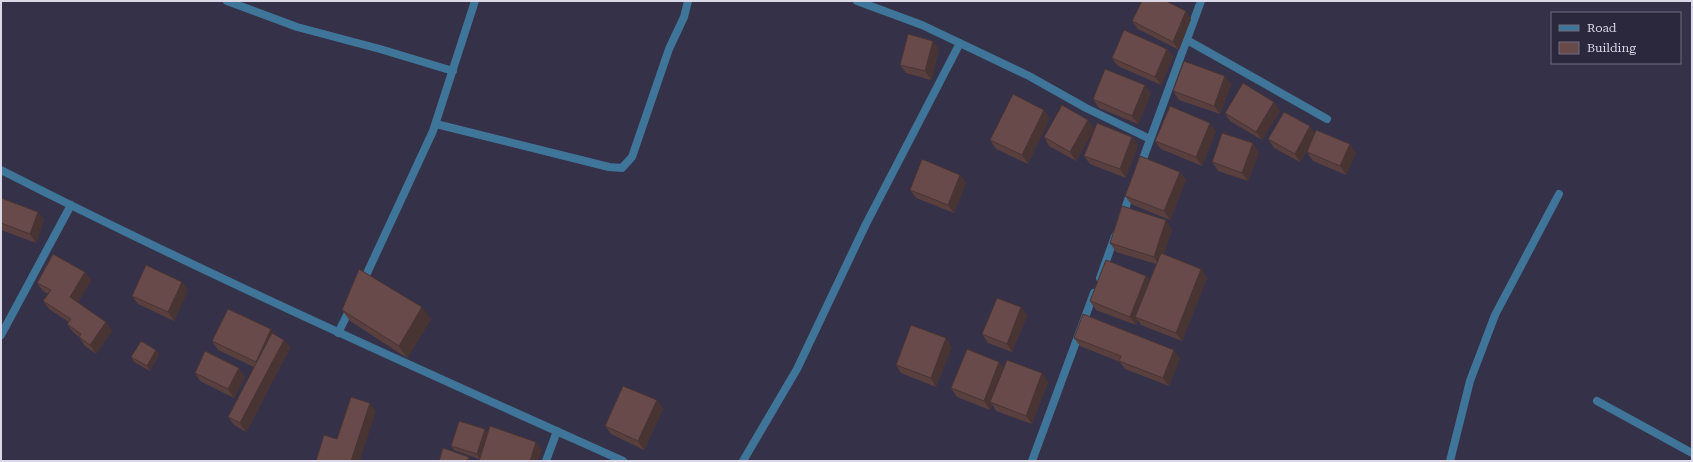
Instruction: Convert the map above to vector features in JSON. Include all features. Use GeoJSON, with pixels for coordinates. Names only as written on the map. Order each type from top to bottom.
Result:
{"type":"FeatureCollection","features":[{"type":"Feature","properties":{"kind":"street"},"geometry":{"type":"LineString","coordinates":[[227,1],[297,27],[380,49],[453,71]]}},
{"type":"Feature","properties":{"kind":"street"},"geometry":{"type":"LineString","coordinates":[[338,333],[436,124],[475,1]]}},
{"type":"Feature","properties":{"kind":"street"},"geometry":{"type":"LineString","coordinates":[[436,124],[602,165],[622,168],[632,158],[669,49],[684,17],[688,1]]}},
{"type":"Feature","properties":{"kind":"street"},"geometry":{"type":"LineString","coordinates":[[857,1],[922,25],[1029,76],[1086,108],[1150,139]]}},
{"type":"Feature","properties":{"kind":"street"},"geometry":{"type":"LineString","coordinates":[[1032,461],[1201,1]]}},
{"type":"Feature","properties":{"kind":"street"},"geometry":{"type":"LineString","coordinates":[[1187,40],[1327,119]]}},
{"type":"Feature","properties":{"kind":"street"},"geometry":{"type":"LineString","coordinates":[[743,461],[796,369],[866,224],[960,43]]}},
{"type":"Feature","properties":{"kind":"street"},"geometry":{"type":"LineString","coordinates":[[1,170],[338,333],[623,461]]}},
{"type":"Feature","properties":{"kind":"street"},"geometry":{"type":"LineString","coordinates":[[1450,461],[1470,381],[1495,315],[1560,194]]}},
{"type":"Feature","properties":{"kind":"street"},"geometry":{"type":"LineString","coordinates":[[1,335],[71,205]]}},
{"type":"Feature","properties":{"kind":"street"},"geometry":{"type":"LineString","coordinates":[[1597,400],[1692,453]]}},
{"type":"Feature","properties":{"kind":"street"},"geometry":{"type":"LineString","coordinates":[[546,461],[557,431]]}},
{"type":"Feature","properties":{"kind":"building"},"geometry":{"type":"Polygon","coordinates":[[[1142,1],[1166,1],[1186,11],[1173,42],[1132,21],[1142,1]]]}},
{"type":"Feature","properties":{"kind":"building"},"geometry":{"type":"Polygon","coordinates":[[[1124,30],[1167,49],[1155,77],[1112,58],[1124,30]]]}},
{"type":"Feature","properties":{"kind":"building"},"geometry":{"type":"Polygon","coordinates":[[[908,34],[933,41],[925,71],[900,65],[908,34]]]}},
{"type":"Feature","properties":{"kind":"building"},"geometry":{"type":"Polygon","coordinates":[[[1184,61],[1225,76],[1214,106],[1173,91],[1184,61]]]}},
{"type":"Feature","properties":{"kind":"building"},"geometry":{"type":"Polygon","coordinates":[[[1105,69],[1145,85],[1132,116],[1093,99],[1105,69]]]}},
{"type":"Feature","properties":{"kind":"building"},"geometry":{"type":"Polygon","coordinates":[[[1243,83],[1274,102],[1256,132],[1225,113],[1243,83]]]}},
{"type":"Feature","properties":{"kind":"building"},"geometry":{"type":"Polygon","coordinates":[[[1013,94],[1044,110],[1022,155],[990,140],[1013,94]]]}},
{"type":"Feature","properties":{"kind":"building"},"geometry":{"type":"Polygon","coordinates":[[[1062,105],[1088,120],[1070,152],[1044,137],[1062,105]]]}},
{"type":"Feature","properties":{"kind":"building"},"geometry":{"type":"Polygon","coordinates":[[[1170,106],[1210,123],[1196,157],[1155,141],[1170,106]]]}},
{"type":"Feature","properties":{"kind":"building"},"geometry":{"type":"Polygon","coordinates":[[[1284,112],[1310,126],[1295,154],[1268,139],[1284,112]]]}},
{"type":"Feature","properties":{"kind":"building"},"geometry":{"type":"Polygon","coordinates":[[[1097,123],[1132,137],[1120,169],[1084,156],[1097,123]]]}},
{"type":"Feature","properties":{"kind":"building"},"geometry":{"type":"Polygon","coordinates":[[[1316,130],[1350,144],[1340,166],[1307,152],[1316,130]]]}},
{"type":"Feature","properties":{"kind":"building"},"geometry":{"type":"Polygon","coordinates":[[[1222,133],[1253,143],[1242,173],[1212,162],[1222,133]]]}},
{"type":"Feature","properties":{"kind":"building"},"geometry":{"type":"Polygon","coordinates":[[[1140,156],[1180,172],[1164,211],[1125,196],[1140,156]]]}},
{"type":"Feature","properties":{"kind":"building"},"geometry":{"type":"Polygon","coordinates":[[[922,159],[960,175],[948,205],[910,190],[922,159]]]}},
{"type":"Feature","properties":{"kind":"building"},"geometry":{"type":"Polygon","coordinates":[[[1,198],[38,212],[30,234],[1,223],[1,198]]]}},
{"type":"Feature","properties":{"kind":"building"},"geometry":{"type":"Polygon","coordinates":[[[1122,206],[1166,220],[1154,257],[1110,243],[1122,206]]]}},
{"type":"Feature","properties":{"kind":"building"},"geometry":{"type":"Polygon","coordinates":[[[1161,253],[1201,269],[1176,333],[1135,317],[1161,253]]]}},
{"type":"Feature","properties":{"kind":"building"},"geometry":{"type":"Polygon","coordinates":[[[53,254],[85,272],[70,297],[106,322],[90,345],[79,337],[81,334],[67,324],[71,319],[43,301],[51,290],[37,283],[53,254]]]}},
{"type":"Feature","properties":{"kind":"building"},"geometry":{"type":"Polygon","coordinates":[[[1106,260],[1146,276],[1130,317],[1090,301],[1106,260]]]}},
{"type":"Feature","properties":{"kind":"building"},"geometry":{"type":"Polygon","coordinates":[[[146,265],[182,282],[168,312],[132,296],[146,265]]]}},
{"type":"Feature","properties":{"kind":"building"},"geometry":{"type":"Polygon","coordinates":[[[359,269],[422,307],[399,346],[342,310],[359,269]]]}},
{"type":"Feature","properties":{"kind":"building"},"geometry":{"type":"Polygon","coordinates":[[[997,298],[1021,307],[1007,344],[982,334],[997,298]]]}},
{"type":"Feature","properties":{"kind":"building"},"geometry":{"type":"Polygon","coordinates":[[[228,309],[271,329],[256,362],[212,341],[228,309]]]}},
{"type":"Feature","properties":{"kind":"building"},"geometry":{"type":"Polygon","coordinates":[[[1083,314],[1174,350],[1163,378],[1119,361],[1121,356],[1074,338],[1083,314]]]}},
{"type":"Feature","properties":{"kind":"building"},"geometry":{"type":"Polygon","coordinates":[[[911,325],[946,338],[931,378],[896,365],[911,325]]]}},
{"type":"Feature","properties":{"kind":"building"},"geometry":{"type":"Polygon","coordinates":[[[272,333],[284,340],[240,423],[228,417],[272,333]]]}},
{"type":"Feature","properties":{"kind":"building"},"geometry":{"type":"Polygon","coordinates":[[[141,341],[156,350],[147,366],[131,357],[141,341]]]}},
{"type":"Feature","properties":{"kind":"building"},"geometry":{"type":"Polygon","coordinates":[[[967,349],[999,362],[984,401],[951,388],[967,349]]]}},
{"type":"Feature","properties":{"kind":"building"},"geometry":{"type":"Polygon","coordinates":[[[205,351],[239,368],[228,389],[195,373],[205,351]]]}},
{"type":"Feature","properties":{"kind":"building"},"geometry":{"type":"Polygon","coordinates":[[[1007,360],[1042,373],[1026,416],[990,402],[1007,360]]]}},
{"type":"Feature","properties":{"kind":"building"},"geometry":{"type":"Polygon","coordinates":[[[623,386],[657,400],[638,441],[605,426],[623,386]]]}},
{"type":"Feature","properties":{"kind":"building"},"geometry":{"type":"Polygon","coordinates":[[[351,397],[370,403],[351,461],[316,461],[324,435],[337,439],[351,397]]]}},
{"type":"Feature","properties":{"kind":"building"},"geometry":{"type":"Polygon","coordinates":[[[459,421],[485,429],[477,454],[451,446],[459,421]]]}},
{"type":"Feature","properties":{"kind":"building"},"geometry":{"type":"Polygon","coordinates":[[[490,426],[536,442],[530,461],[479,461],[490,426]]]}},
{"type":"Feature","properties":{"kind":"building"},"geometry":{"type":"Polygon","coordinates":[[[443,448],[469,457],[467,461],[439,461],[443,448]]]}}]}
